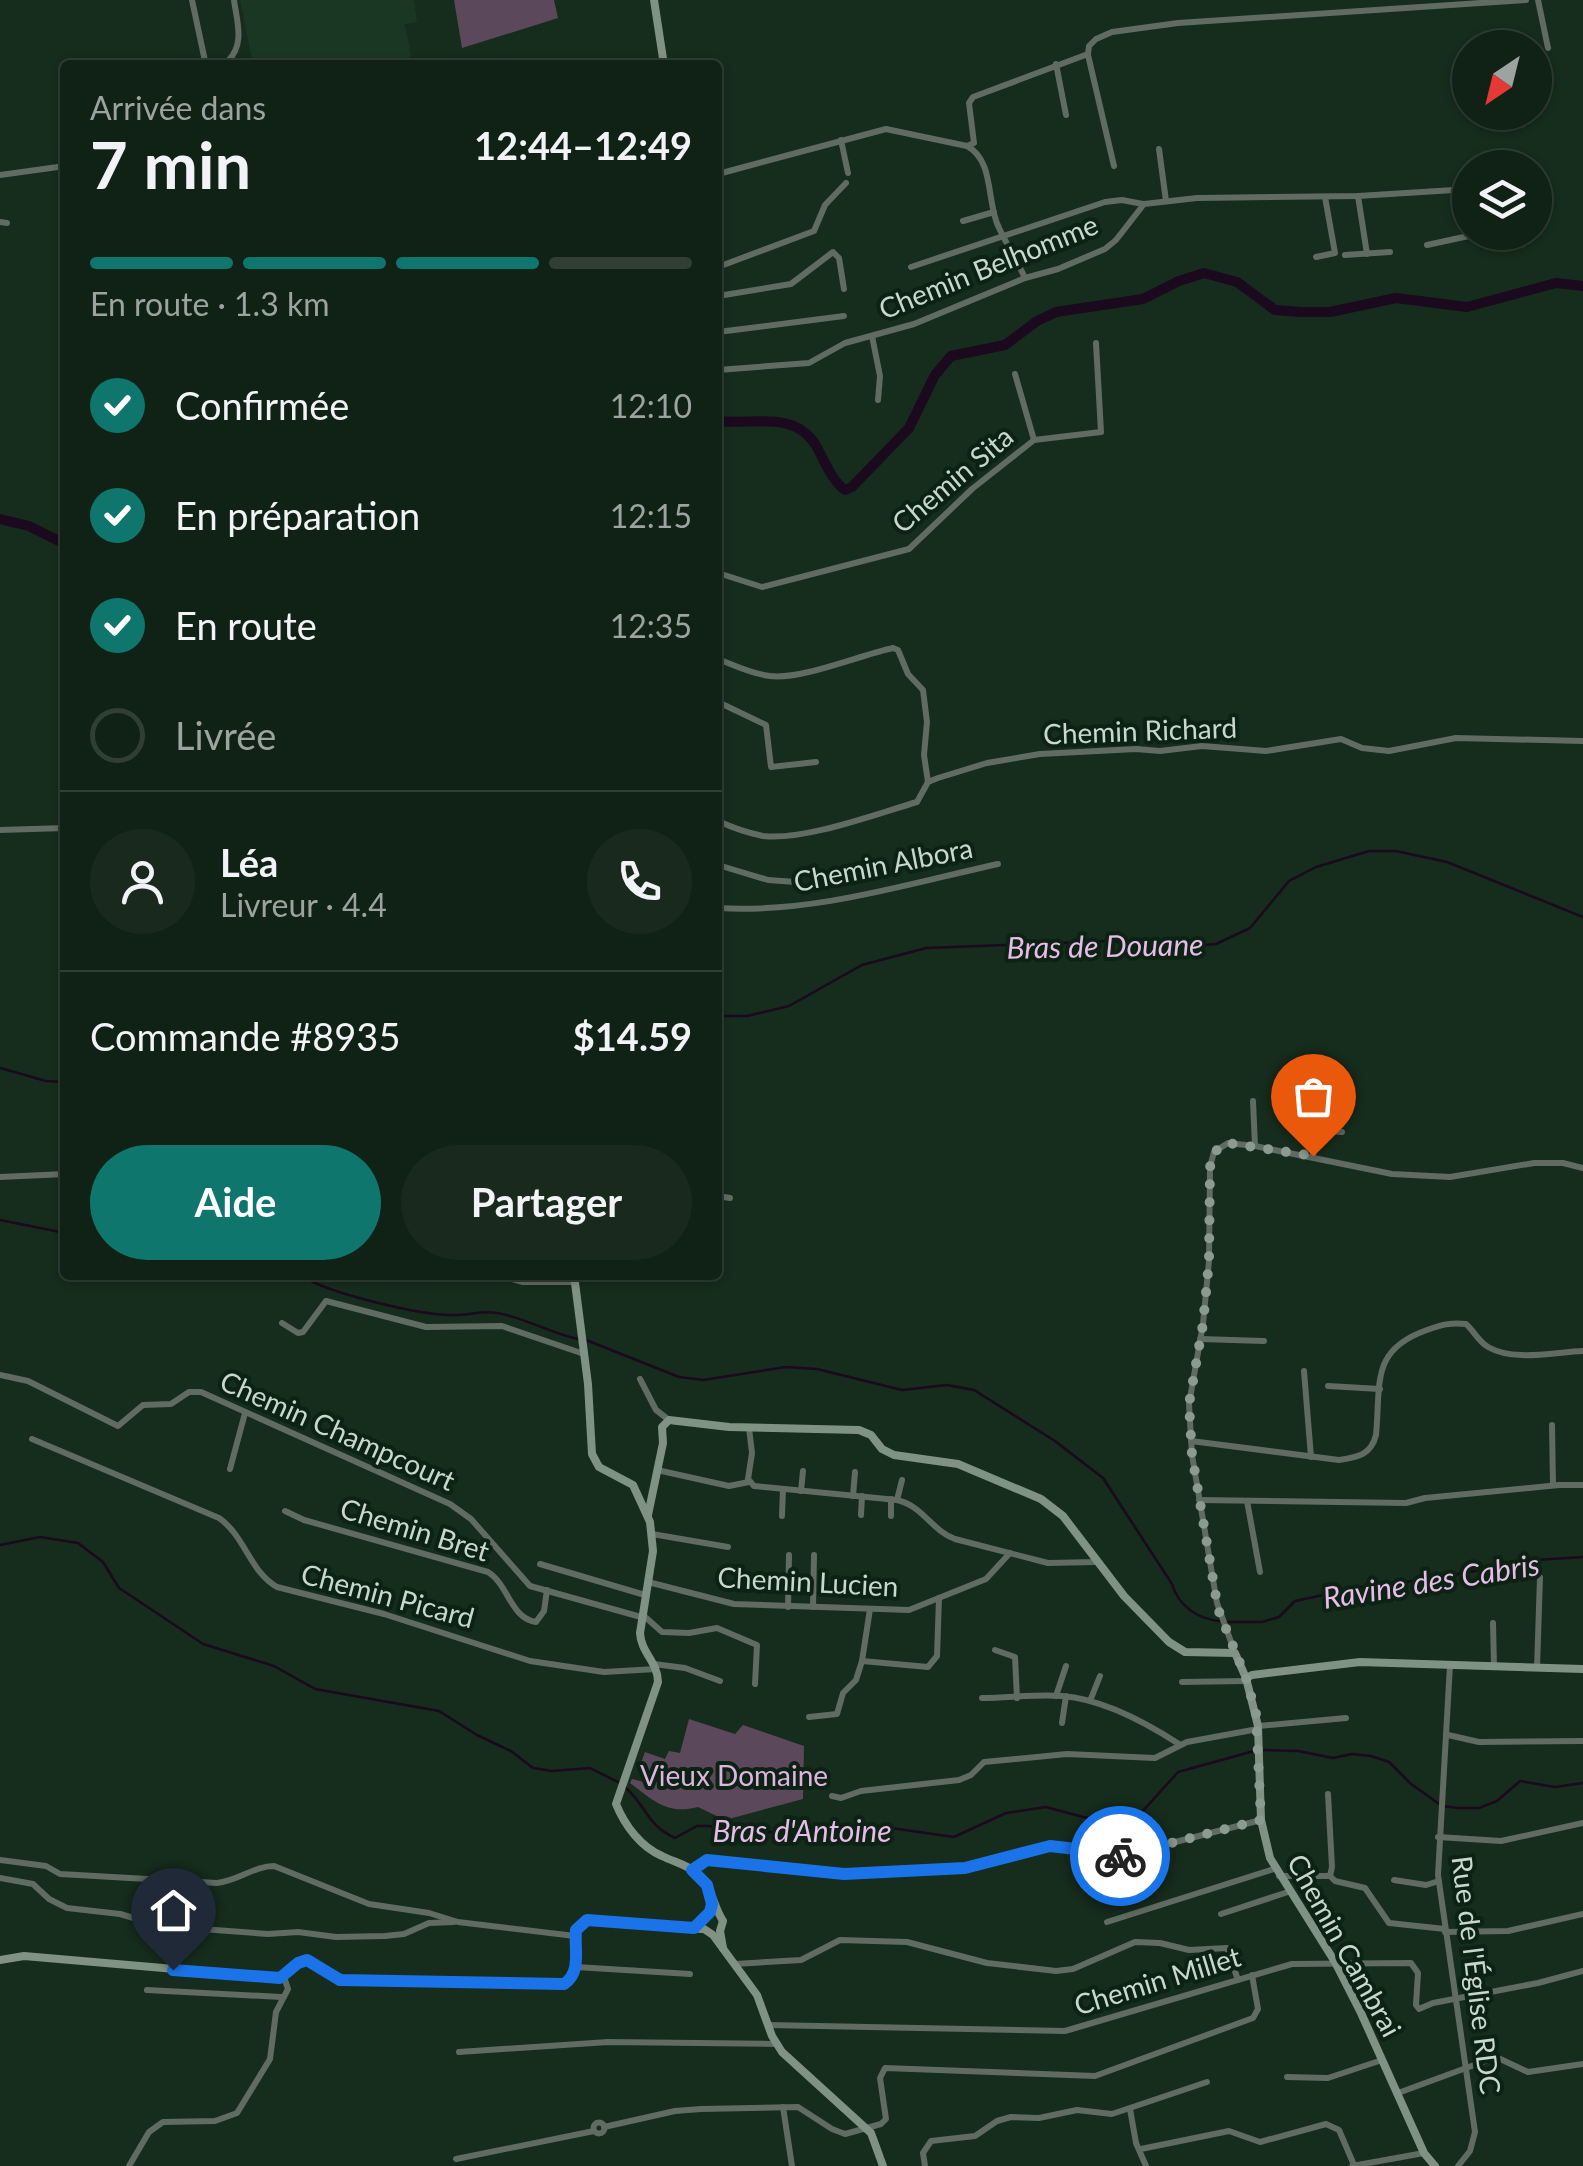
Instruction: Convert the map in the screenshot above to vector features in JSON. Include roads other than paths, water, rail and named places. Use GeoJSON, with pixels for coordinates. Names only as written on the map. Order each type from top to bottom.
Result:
{"type":"FeatureCollection","features":[{"type":"Feature","properties":{"kind":"main road"},"geometry":{"type":"LineString","coordinates":[[654,0],[663,60]]}},
{"type":"Feature","properties":{"kind":"main road"},"geometry":{"type":"LineString","coordinates":[[575,1280],[595,1462],[633,1485],[648,1515],[652,1534],[640,1642],[656,1666],[658,1682],[616,1804],[640,1842],[692,1870],[707,1885],[712,1910],[722,1921],[716,1933]]}},
{"type":"Feature","properties":{"kind":"main road"},"geometry":{"type":"LineString","coordinates":[[648,1515],[663,1444],[662,1427],[669,1420],[749,1428],[858,1430],[872,1435],[882,1449],[894,1456],[948,1462],[973,1470],[1053,1507],[1072,1526],[1124,1596],[1180,1650],[1235,1652]]}},
{"type":"Feature","properties":{"kind":"main road","name":"Chemin Cambrai"},"geometry":{"type":"LineString","coordinates":[[1235,1652],[1258,1727],[1261,1820],[1276,1872],[1334,1962],[1384,2060],[1424,2153],[1435,2166]]}},
{"type":"Feature","properties":{"kind":"main road"},"geometry":{"type":"LineString","coordinates":[[1246,1680],[1360,1662],[1583,1669]]}},
{"type":"Feature","properties":{"kind":"main road"},"geometry":{"type":"LineString","coordinates":[[699,1926],[712,1910]]}},
{"type":"Feature","properties":{"kind":"main road"},"geometry":{"type":"LineString","coordinates":[[0,1960],[24,1956],[284,1977],[307,1960],[346,1980],[564,1984],[576,1968],[575,1936],[582,1923],[598,1919],[699,1926],[716,1933],[758,1995],[776,2044],[867,2128],[883,2166]]}},
{"type":"Feature","properties":{"kind":"street"},"geometry":{"type":"LineString","coordinates":[[192,0],[205,60]]}},
{"type":"Feature","properties":{"kind":"street"},"geometry":{"type":"LineString","coordinates":[[231,60],[240,36],[234,0]]}},
{"type":"Feature","properties":{"kind":"street"},"geometry":{"type":"LineString","coordinates":[[1114,166],[1088,54],[1096,40],[1112,32],[1178,23],[1526,0]]}},
{"type":"Feature","properties":{"kind":"street"},"geometry":{"type":"LineString","coordinates":[[1538,0],[1544,30]]}},
{"type":"Feature","properties":{"kind":"street"},"geometry":{"type":"LineString","coordinates":[[967,146],[974,142],[969,103],[973,97],[1088,54]]}},
{"type":"Feature","properties":{"kind":"street"},"geometry":{"type":"LineString","coordinates":[[1056,64],[1066,114]]}},
{"type":"Feature","properties":{"kind":"street"},"geometry":{"type":"LineString","coordinates":[[722,173],[886,130],[967,146],[982,162],[998,228],[1006,236],[1025,278]]}},
{"type":"Feature","properties":{"kind":"street"},"geometry":{"type":"LineString","coordinates":[[841,140],[848,174]]}},
{"type":"Feature","properties":{"kind":"street"},"geometry":{"type":"LineString","coordinates":[[1159,149],[1166,201]]}},
{"type":"Feature","properties":{"kind":"street"},"geometry":{"type":"LineString","coordinates":[[0,175],[60,167]]}},
{"type":"Feature","properties":{"kind":"street"},"geometry":{"type":"LineString","coordinates":[[722,265],[814,231],[825,206],[846,184]]}},
{"type":"Feature","properties":{"kind":"street"},"geometry":{"type":"LineString","coordinates":[[911,267],[1105,202],[1144,204],[1229,196],[1358,196],[1452,189]]}},
{"type":"Feature","properties":{"kind":"street"},"geometry":{"type":"LineString","coordinates":[[1358,196],[1367,254]]}},
{"type":"Feature","properties":{"kind":"street"},"geometry":{"type":"LineString","coordinates":[[1316,257],[1335,253],[1324,197]]}},
{"type":"Feature","properties":{"kind":"street","name":"Chemin Belhomme"},"geometry":{"type":"LineString","coordinates":[[722,370],[802,364],[845,343],[914,324],[1025,278],[1058,269],[1105,249],[1144,204]]}},
{"type":"Feature","properties":{"kind":"street"},"geometry":{"type":"LineString","coordinates":[[963,221],[994,212]]}},
{"type":"Feature","properties":{"kind":"street"},"geometry":{"type":"LineString","coordinates":[[1426,245],[1452,239]]}},
{"type":"Feature","properties":{"kind":"street"},"geometry":{"type":"LineString","coordinates":[[722,295],[791,284],[833,252],[838,258],[844,288]]}},
{"type":"Feature","properties":{"kind":"street"},"geometry":{"type":"LineString","coordinates":[[1345,255],[1390,252]]}},
{"type":"Feature","properties":{"kind":"street"},"geometry":{"type":"LineString","coordinates":[[722,331],[844,316]]}},
{"type":"Feature","properties":{"kind":"street"},"geometry":{"type":"LineString","coordinates":[[872,336],[880,376],[878,400]]}},
{"type":"Feature","properties":{"kind":"street","name":"Chemin Sita"},"geometry":{"type":"LineString","coordinates":[[722,574],[762,588],[909,549],[972,489],[1034,440],[1101,432],[1096,343]]}},
{"type":"Feature","properties":{"kind":"street"},"geometry":{"type":"LineString","coordinates":[[1015,374],[1034,440]]}},
{"type":"Feature","properties":{"kind":"street"},"geometry":{"type":"LineString","coordinates":[[722,660],[770,676],[789,676],[862,655],[898,650],[908,674],[923,690],[928,782]]}},
{"type":"Feature","properties":{"kind":"street"},"geometry":{"type":"LineString","coordinates":[[722,704],[766,725],[771,767],[816,762]]}},
{"type":"Feature","properties":{"kind":"street","name":"Chemin Richard"},"geometry":{"type":"LineString","coordinates":[[722,822],[763,836],[846,823],[918,802],[928,782],[987,763],[1040,754],[1202,746],[1266,751],[1341,739],[1362,748],[1389,751],[1456,738],[1583,741]]}},
{"type":"Feature","properties":{"kind":"street"},"geometry":{"type":"LineString","coordinates":[[0,830],[60,828]]}},
{"type":"Feature","properties":{"kind":"street","name":"Chemin Albora"},"geometry":{"type":"LineString","coordinates":[[722,908],[821,903],[998,864]]}},
{"type":"Feature","properties":{"kind":"street"},"geometry":{"type":"LineString","coordinates":[[722,866],[768,880],[796,882]]}},
{"type":"Feature","properties":{"kind":"street"},"geometry":{"type":"LineString","coordinates":[[1253,1101],[1255,1146],[1392,1174],[1450,1177],[1534,1162],[1583,1168]]}},
{"type":"Feature","properties":{"kind":"street"},"geometry":{"type":"LineString","coordinates":[[1313,1156],[1311,1128],[1342,1132]]}},
{"type":"Feature","properties":{"kind":"street","name":"Chemin Cambrai"},"geometry":{"type":"LineString","coordinates":[[1235,1652],[1222,1620],[1199,1500],[1189,1404],[1209,1261],[1210,1167],[1214,1152],[1228,1143],[1255,1146]]}},
{"type":"Feature","properties":{"kind":"street"},"geometry":{"type":"LineString","coordinates":[[0,1177],[60,1174]]}},
{"type":"Feature","properties":{"kind":"street"},"geometry":{"type":"LineString","coordinates":[[722,1197],[730,1198]]}},
{"type":"Feature","properties":{"kind":"street"},"geometry":{"type":"LineString","coordinates":[[517,1280],[550,1280]]}},
{"type":"Feature","properties":{"kind":"street"},"geometry":{"type":"LineString","coordinates":[[282,1323],[298,1333],[304,1332],[326,1301],[426,1327],[502,1326],[585,1352]]}},
{"type":"Feature","properties":{"kind":"street"},"geometry":{"type":"LineString","coordinates":[[1191,1441],[1339,1460],[1356,1458],[1369,1451],[1376,1435],[1382,1363],[1402,1339],[1446,1323],[1466,1324],[1486,1346],[1500,1352],[1583,1351]]}},
{"type":"Feature","properties":{"kind":"street"},"geometry":{"type":"LineString","coordinates":[[1200,1339],[1264,1341]]}},
{"type":"Feature","properties":{"kind":"street"},"geometry":{"type":"LineString","coordinates":[[1304,1371],[1311,1457]]}},
{"type":"Feature","properties":{"kind":"street","name":"Chemin Champcourt"},"geometry":{"type":"LineString","coordinates":[[0,1375],[28,1381],[118,1426],[142,1404],[170,1404],[195,1392],[450,1504],[505,1555],[526,1583],[642,1616],[662,1632],[718,1628],[756,1645],[755,1684]]}},
{"type":"Feature","properties":{"kind":"street"},"geometry":{"type":"LineString","coordinates":[[640,1379],[656,1410],[669,1420]]}},
{"type":"Feature","properties":{"kind":"street"},"geometry":{"type":"LineString","coordinates":[[1328,1386],[1380,1389]]}},
{"type":"Feature","properties":{"kind":"street"},"geometry":{"type":"LineString","coordinates":[[230,1469],[245,1413]]}},
{"type":"Feature","properties":{"kind":"street"},"geometry":{"type":"LineString","coordinates":[[1552,1425],[1553,1485]]}},
{"type":"Feature","properties":{"kind":"street"},"geometry":{"type":"LineString","coordinates":[[749,1428],[749,1482]]}},
{"type":"Feature","properties":{"kind":"street","name":"Chemin Picard"},"geometry":{"type":"LineString","coordinates":[[32,1438],[219,1518],[235,1532],[266,1580],[277,1588],[384,1614],[530,1661],[604,1672],[656,1666],[685,1668],[720,1680]]}},
{"type":"Feature","properties":{"kind":"street"},"geometry":{"type":"LineString","coordinates":[[657,1470],[729,1486],[749,1482],[894,1500],[922,1512],[941,1533],[1048,1563],[1096,1562]]}},
{"type":"Feature","properties":{"kind":"street"},"geometry":{"type":"LineString","coordinates":[[802,1491],[804,1471]]}},
{"type":"Feature","properties":{"kind":"street"},"geometry":{"type":"LineString","coordinates":[[855,1472],[861,1515]]}},
{"type":"Feature","properties":{"kind":"street"},"geometry":{"type":"LineString","coordinates":[[891,1516],[902,1480]]}},
{"type":"Feature","properties":{"kind":"street"},"geometry":{"type":"LineString","coordinates":[[1199,1500],[1406,1503],[1553,1485],[1583,1485]]}},
{"type":"Feature","properties":{"kind":"street"},"geometry":{"type":"LineString","coordinates":[[782,1516],[783,1489]]}},
{"type":"Feature","properties":{"kind":"street"},"geometry":{"type":"LineString","coordinates":[[1246,1501],[1260,1572]]}},
{"type":"Feature","properties":{"kind":"street","name":"Chemin Bret"},"geometry":{"type":"LineString","coordinates":[[285,1511],[304,1520],[488,1572],[500,1582],[516,1611],[528,1620],[536,1622],[542,1616],[547,1590]]}},
{"type":"Feature","properties":{"kind":"street"},"geometry":{"type":"LineString","coordinates":[[652,1534],[728,1548]]}},
{"type":"Feature","properties":{"kind":"street","name":"Chemin Lucien"},"geometry":{"type":"LineString","coordinates":[[648,1582],[715,1601],[909,1610],[986,1579],[1010,1552]]}},
{"type":"Feature","properties":{"kind":"street"},"geometry":{"type":"LineString","coordinates":[[788,1607],[789,1555]]}},
{"type":"Feature","properties":{"kind":"street"},"geometry":{"type":"LineString","coordinates":[[814,1556],[814,1608]]}},
{"type":"Feature","properties":{"kind":"street"},"geometry":{"type":"LineString","coordinates":[[540,1564],[645,1595]]}},
{"type":"Feature","properties":{"kind":"street"},"geometry":{"type":"LineString","coordinates":[[1499,1579],[1534,1572],[1540,1577],[1537,1668]]}},
{"type":"Feature","properties":{"kind":"street"},"geometry":{"type":"LineString","coordinates":[[862,1661],[928,1667],[932,1664],[937,1656],[939,1597]]}},
{"type":"Feature","properties":{"kind":"street"},"geometry":{"type":"LineString","coordinates":[[809,1717],[837,1714],[843,1693],[856,1680],[862,1661],[870,1609]]}},
{"type":"Feature","properties":{"kind":"street"},"geometry":{"type":"LineString","coordinates":[[1493,1623],[1494,1666]]}},
{"type":"Feature","properties":{"kind":"street"},"geometry":{"type":"LineString","coordinates":[[996,1650],[1015,1658],[1017,1698]]}},
{"type":"Feature","properties":{"kind":"street","name":"Rue de l'Église RDC"},"geometry":{"type":"LineString","coordinates":[[1450,1665],[1438,1837],[1439,1880],[1475,2132],[1470,2151],[1458,2166]]}},
{"type":"Feature","properties":{"kind":"street"},"geometry":{"type":"LineString","coordinates":[[1056,1696],[1066,1666]]}},
{"type":"Feature","properties":{"kind":"street"},"geometry":{"type":"LineString","coordinates":[[1090,1701],[1100,1676]]}},
{"type":"Feature","properties":{"kind":"street"},"geometry":{"type":"LineString","coordinates":[[1182,1682],[1246,1680]]}},
{"type":"Feature","properties":{"kind":"street"},"geometry":{"type":"LineString","coordinates":[[982,1698],[1066,1696],[1090,1701],[1179,1744]]}},
{"type":"Feature","properties":{"kind":"street"},"geometry":{"type":"LineString","coordinates":[[1062,1723],[1066,1696]]}},
{"type":"Feature","properties":{"kind":"street"},"geometry":{"type":"LineString","coordinates":[[832,1796],[958,1780],[971,1775],[984,1762],[1067,1754],[1156,1758],[1179,1744],[1258,1727],[1346,1718]]}},
{"type":"Feature","properties":{"kind":"street"},"geometry":{"type":"LineString","coordinates":[[1448,1734],[1479,1742],[1583,1742]]}},
{"type":"Feature","properties":{"kind":"street"},"geometry":{"type":"LineString","coordinates":[[1328,1794],[1330,1876]]}},
{"type":"Feature","properties":{"kind":"street"},"geometry":{"type":"LineString","coordinates":[[692,1870],[713,1859],[844,1874],[965,1868],[1050,1846],[1076,1849],[1096,1858],[1113,1858],[1261,1820]]}},
{"type":"Feature","properties":{"kind":"street"},"geometry":{"type":"LineString","coordinates":[[1438,1837],[1501,1842],[1583,1824]]}},
{"type":"Feature","properties":{"kind":"street"},"geometry":{"type":"LineString","coordinates":[[0,1860],[46,1866],[60,1874],[217,1883],[274,1866],[369,1904],[429,1913],[458,1922]]}},
{"type":"Feature","properties":{"kind":"street"},"geometry":{"type":"LineString","coordinates":[[1107,1922],[1276,1872],[1330,1876],[1338,1882],[1362,1886],[1391,1925],[1445,1931],[1508,1931],[1583,1914]]}},
{"type":"Feature","properties":{"kind":"street"},"geometry":{"type":"LineString","coordinates":[[0,1878],[33,1884],[58,1905],[120,1914],[161,1926],[336,1937],[404,1934],[429,1923],[458,1922],[575,1936]]}},
{"type":"Feature","properties":{"kind":"street"},"geometry":{"type":"LineString","coordinates":[[1394,1880],[1426,1885],[1439,1880]]}},
{"type":"Feature","properties":{"kind":"street"},"geometry":{"type":"LineString","coordinates":[[1222,1914],[1288,1892]]}},
{"type":"Feature","properties":{"kind":"street"},"geometry":{"type":"LineString","coordinates":[[735,1964],[801,1960],[840,1940],[897,1940],[987,1963],[1056,1971],[1073,1969],[1129,1944],[1156,1943],[1189,1950],[1227,1948],[1238,1980]]}},
{"type":"Feature","properties":{"kind":"street","name":"Chemin Millet"},"geometry":{"type":"LineString","coordinates":[[768,2025],[1065,2031],[1292,1964],[1334,1962],[1410,1962],[1418,1973],[1417,2008],[1454,1998]]}},
{"type":"Feature","properties":{"kind":"street"},"geometry":{"type":"LineString","coordinates":[[576,1968],[690,1974]]}},
{"type":"Feature","properties":{"kind":"street"},"geometry":{"type":"LineString","coordinates":[[1454,1998],[1538,1983],[1583,1970]]}},
{"type":"Feature","properties":{"kind":"street"},"geometry":{"type":"LineString","coordinates":[[456,2159],[594,2130],[596,2123],[601,2122],[604,2127],[675,2111],[783,2106],[805,2109],[839,2133],[850,2134],[886,2119],[880,2078],[883,2068],[1095,2076],[1249,2021],[1258,2009],[1252,1975]]}},
{"type":"Feature","properties":{"kind":"street"},"geometry":{"type":"LineString","coordinates":[[129,2166],[149,2132],[163,2122],[215,2122],[237,2114],[270,2059],[272,2028],[281,1997],[288,1988],[284,1977]]}},
{"type":"Feature","properties":{"kind":"street"},"geometry":{"type":"LineString","coordinates":[[148,1990],[281,1997]]}},
{"type":"Feature","properties":{"kind":"street"},"geometry":{"type":"LineString","coordinates":[[459,2052],[622,2042],[776,2044]]}},
{"type":"Feature","properties":{"kind":"street"},"geometry":{"type":"LineString","coordinates":[[1398,2092],[1496,2057],[1528,2072],[1583,2064]]}},
{"type":"Feature","properties":{"kind":"street"},"geometry":{"type":"LineString","coordinates":[[1287,2077],[1328,2078],[1384,2060]]}},
{"type":"Feature","properties":{"kind":"street"},"geometry":{"type":"LineString","coordinates":[[925,2166],[923,2152],[931,2142],[975,2136],[1001,2119],[1039,2118],[1077,2110],[1112,2114],[1208,2082]]}},
{"type":"Feature","properties":{"kind":"street"},"geometry":{"type":"LineString","coordinates":[[783,2106],[792,2166]]}},
{"type":"Feature","properties":{"kind":"street"},"geometry":{"type":"LineString","coordinates":[[1130,2109],[1136,2142],[1146,2166]]}},
{"type":"Feature","properties":{"kind":"street"},"geometry":{"type":"LineString","coordinates":[[1141,2149],[1229,2131],[1260,2142],[1332,2124],[1339,2130],[1352,2166],[1424,2153]]}},
{"type":"Feature","properties":{"kind":"waterway"},"geometry":{"type":"LineString","coordinates":[[722,421],[770,421],[806,433],[845,490],[909,428],[935,375],[951,356],[1005,345],[1056,312],[1143,299],[1204,273],[1237,282],[1275,310],[1301,312],[1330,312],[1396,298],[1467,307],[1556,283],[1583,286]]}},
{"type":"Feature","properties":{"kind":"waterway"},"geometry":{"type":"LineString","coordinates":[[0,519],[29,526],[60,542]]}},
{"type":"Feature","properties":{"kind":"waterway","name":"Bras de Douane"},"geometry":{"type":"LineString","coordinates":[[722,1016],[747,1016],[789,1006],[862,965],[926,948],[1110,941],[1164,948],[1216,944],[1250,928],[1289,881],[1316,867],[1369,851],[1396,851],[1447,862],[1583,917]]}},
{"type":"Feature","properties":{"kind":"waterway","name":"Bras de Douane"},"geometry":{"type":"LineString","coordinates":[[0,1068],[60,1082]]}},
{"type":"Feature","properties":{"kind":"waterway","name":"Ravine des Cabris"},"geometry":{"type":"LineString","coordinates":[[0,1220],[60,1232]]}},
{"type":"Feature","properties":{"kind":"waterway","name":"Ravine des Cabris"},"geometry":{"type":"LineString","coordinates":[[310,1280],[396,1307],[451,1315],[497,1313],[578,1339]]}},
{"type":"Feature","properties":{"kind":"waterway","name":"Ravine des Cabris"},"geometry":{"type":"LineString","coordinates":[[586,1340],[679,1377],[703,1380],[786,1367],[817,1369],[902,1390],[947,1385],[974,1390],[1055,1441],[1103,1478],[1179,1598],[1196,1614],[1219,1621]]}},
{"type":"Feature","properties":{"kind":"waterway","name":"Bras d'Antoine"},"geometry":{"type":"LineString","coordinates":[[0,1545],[40,1537],[78,1543],[103,1562],[119,1588],[203,1644],[274,1666],[315,1689],[439,1711],[511,1751],[533,1768],[590,1768],[620,1783]]}},
{"type":"Feature","properties":{"kind":"waterway","name":"Ravine des Cabris"},"geometry":{"type":"LineString","coordinates":[[1228,1622],[1262,1622],[1279,1617],[1295,1601],[1366,1586],[1536,1560],[1583,1557]]}},
{"type":"Feature","properties":{"kind":"waterway","name":"Bras d'Antoine"},"geometry":{"type":"LineString","coordinates":[[1262,1750],[1298,1751],[1333,1758],[1371,1756],[1389,1762],[1442,1806],[1458,1808],[1479,1808],[1497,1801],[1520,1781],[1555,1787],[1583,1783]]}},
{"type":"Feature","properties":{"kind":"waterway","name":"Bras d'Antoine"},"geometry":{"type":"LineString","coordinates":[[626,1788],[658,1827],[675,1838],[697,1826],[799,1835],[870,1825],[954,1837],[1006,1813],[1046,1807],[1120,1822],[1141,1813],[1178,1772],[1254,1751]]}},
{"type":"Feature","properties":{"kind":"park label","name":"Vieux Domaine"},"geometry":{"type":"Point","coordinates":[734,1775]}}]}
